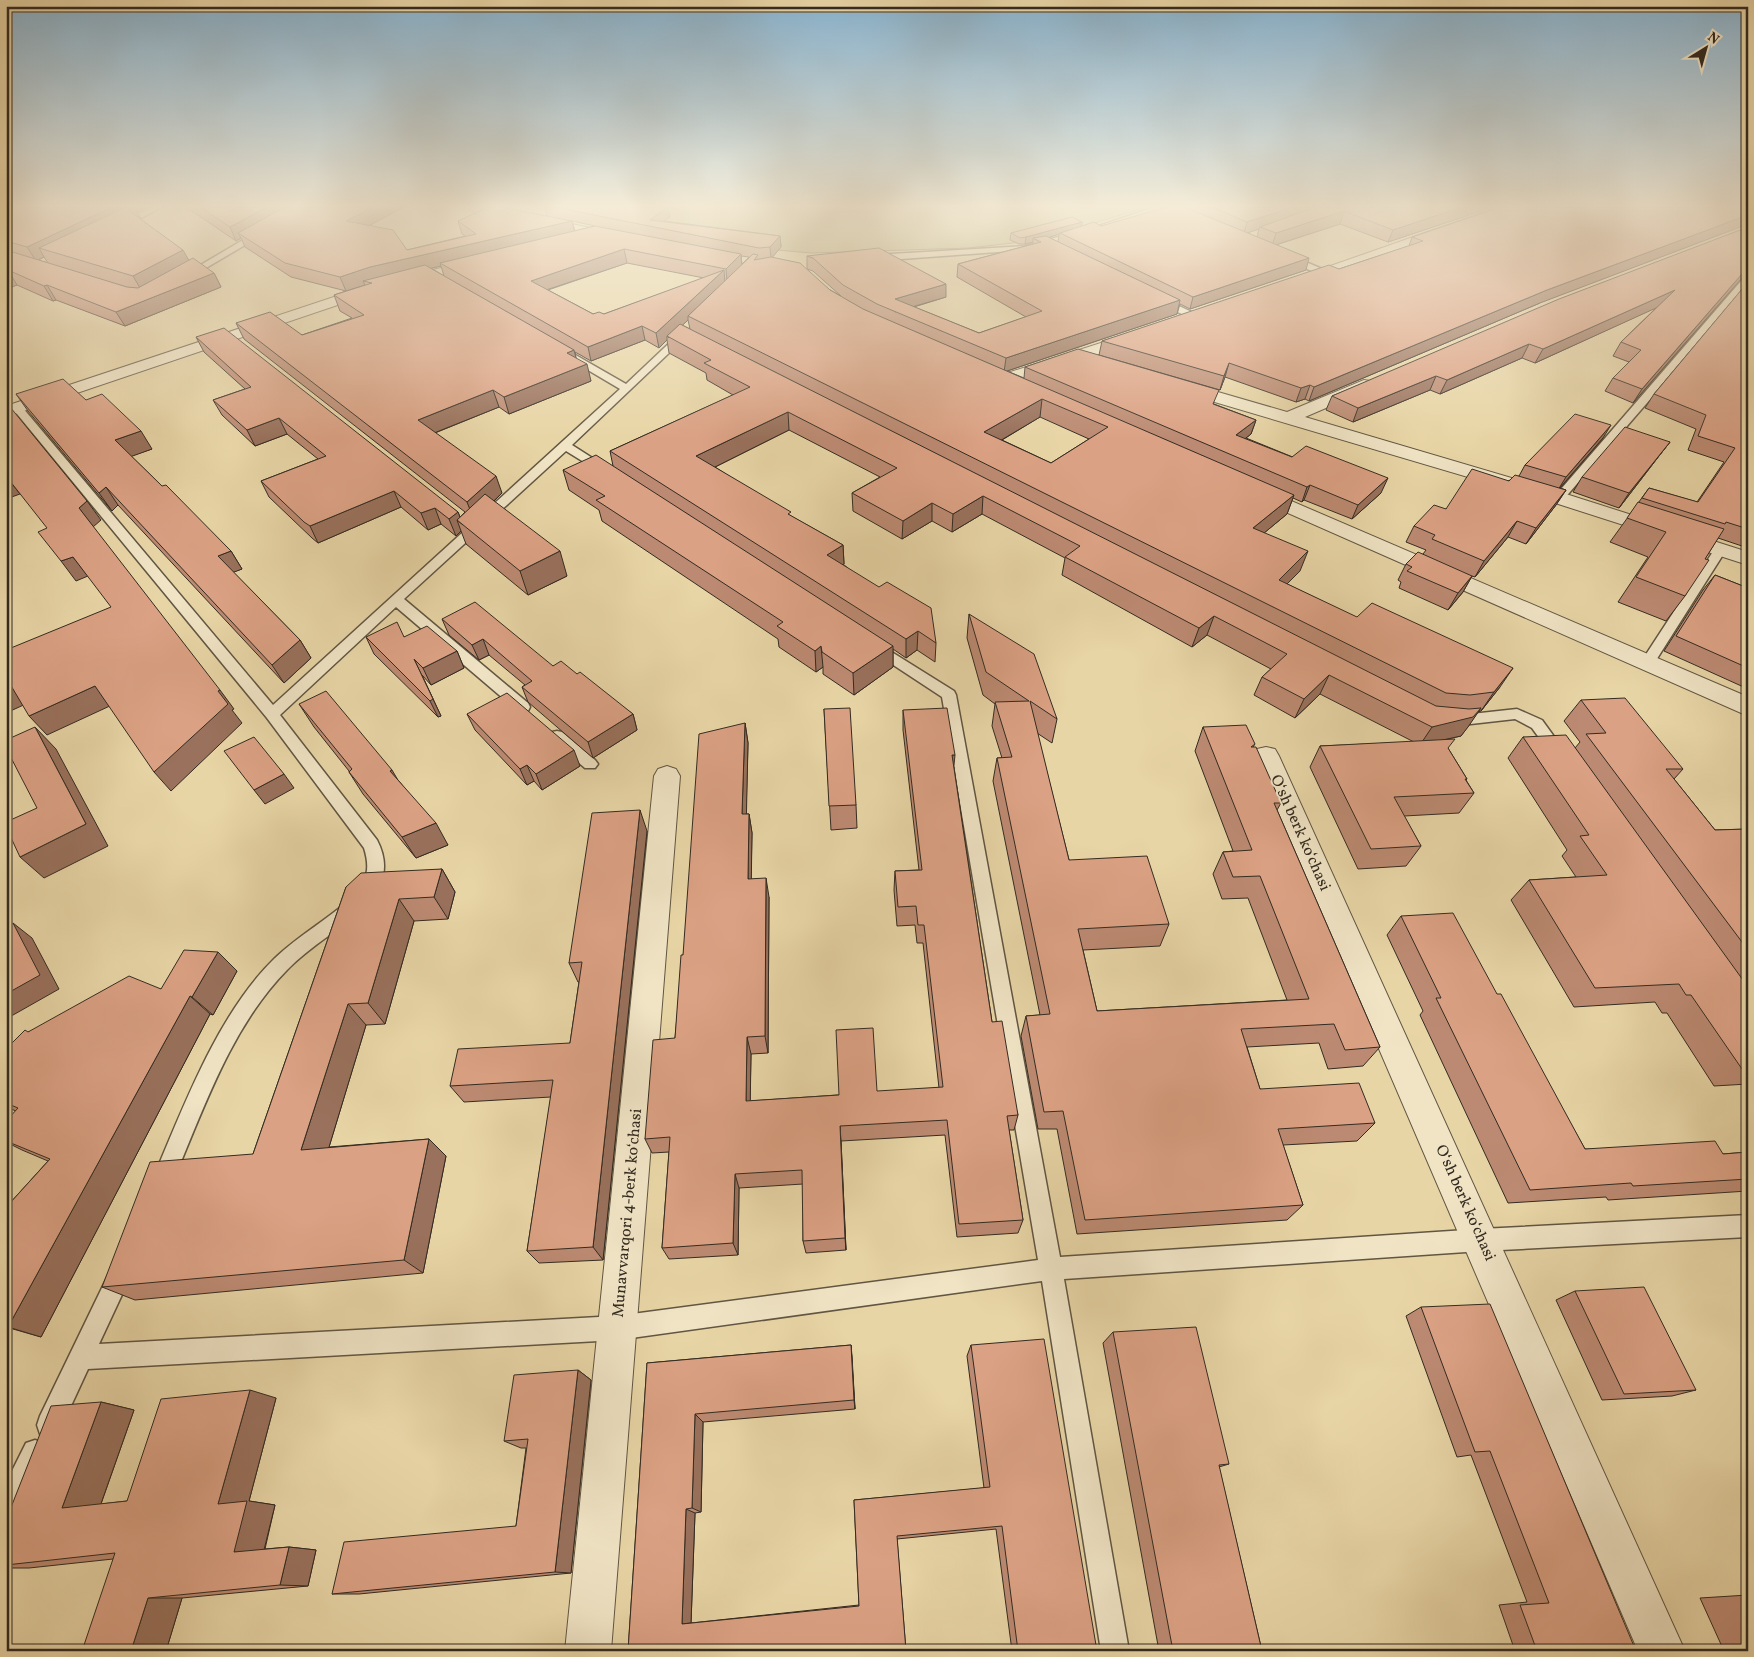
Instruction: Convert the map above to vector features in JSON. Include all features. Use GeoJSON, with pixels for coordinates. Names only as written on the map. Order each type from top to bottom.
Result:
{"type":"FeatureCollection","features":[{"type":"Feature","properties":{"kind":"street"},"geometry":{"type":"LineString","coordinates":[[12,410],[234,338],[381,286],[392,284]]}},
{"type":"Feature","properties":{"kind":"street"},"geometry":{"type":"LineString","coordinates":[[1177,323],[1213,311]]}},
{"type":"Feature","properties":{"kind":"street"},"geometry":{"type":"LineString","coordinates":[[1001,382],[1150,332]]}},
{"type":"Feature","properties":{"kind":"street"},"geometry":{"type":"LineString","coordinates":[[1078,356],[1106,364]]}},
{"type":"Feature","properties":{"kind":"street"},"geometry":{"type":"LineString","coordinates":[[983,374],[1028,393]]}},
{"type":"Feature","properties":{"kind":"street"},"geometry":{"type":"LineString","coordinates":[[1290,417],[1381,378]]}},
{"type":"Feature","properties":{"kind":"street"},"geometry":{"type":"LineString","coordinates":[[1161,380],[1559,498],[1748,559]]}},
{"type":"Feature","properties":{"kind":"street"},"geometry":{"type":"LineString","coordinates":[[1238,484],[1745,704]]}},
{"type":"Feature","properties":{"kind":"street","name":"Oʻsh berk koʻchasi"},"geometry":{"type":"LineString","coordinates":[[1266,756],[1662,1651]]}},
{"type":"Feature","properties":{"kind":"street","name":"Munavvarqori 4-berk koʻchasi"},"geometry":{"type":"LineString","coordinates":[[588,1651],[667,776]]}},
{"type":"Feature","properties":{"kind":"lane"},"geometry":{"type":"LineString","coordinates":[[1559,498],[1701,335],[1741,284]]}},
{"type":"Feature","properties":{"kind":"lane"},"geometry":{"type":"LineString","coordinates":[[1151,295],[1195,317]]}},
{"type":"Feature","properties":{"kind":"lane"},"geometry":{"type":"LineString","coordinates":[[272,714],[470,525],[566,446],[626,388],[687,338],[695,322]]}},
{"type":"Feature","properties":{"kind":"lane"},"geometry":{"type":"LineString","coordinates":[[558,349],[626,388]]}},
{"type":"Feature","properties":{"kind":"lane"},"geometry":{"type":"LineString","coordinates":[[12,410],[272,714],[371,845],[377,859],[376,871],[371,887],[355,904],[283,962],[266,980],[235,1024],[157,1195]]}},
{"type":"Feature","properties":{"kind":"lane"},"geometry":{"type":"LineString","coordinates":[[566,446],[616,478]]}},
{"type":"Feature","properties":{"kind":"lane"},"geometry":{"type":"LineString","coordinates":[[1648,662],[1720,550]]}},
{"type":"Feature","properties":{"kind":"lane"},"geometry":{"type":"LineString","coordinates":[[395,598],[590,764]]}},
{"type":"Feature","properties":{"kind":"lane"},"geometry":{"type":"LineString","coordinates":[[857,635],[949,694],[1051,1269],[1115,1651]]}},
{"type":"Feature","properties":{"kind":"lane"},"geometry":{"type":"LineString","coordinates":[[1439,720],[1457,721],[1517,714],[1537,724],[1566,764]]}},
{"type":"Feature","properties":{"kind":"lane"},"geometry":{"type":"LineString","coordinates":[[83,1357],[617,1328],[1051,1269],[1481,1240],[1748,1226]]}},
{"type":"Feature","properties":{"kind":"lane"},"geometry":{"type":"LineString","coordinates":[[6,1510],[83,1357],[128,1258]]}},
{"type":"Feature","properties":{"kind":"building"},"geometry":{"type":"Polygon","coordinates":[[[40,284],[118,284],[138,288],[145,284],[186,284],[116,312],[47,285],[40,284]]]}},
{"type":"Feature","properties":{"kind":"building"},"geometry":{"type":"Polygon","coordinates":[[[368,284],[459,284],[574,350],[567,353],[587,364],[504,397],[493,390],[418,420],[496,476],[467,502],[236,323],[270,312],[302,335],[364,315],[334,295],[368,284]]]}},
{"type":"Feature","properties":{"kind":"building"},"geometry":{"type":"Polygon","coordinates":[[[478,284],[537,284],[593,314],[599,312],[604,314],[685,284],[709,284],[656,333],[642,326],[588,347],[478,284]]]}},
{"type":"Feature","properties":{"kind":"building"},"geometry":{"type":"Polygon","coordinates":[[[721,284],[824,284],[863,309],[1294,495],[1253,528],[1308,551],[1279,580],[1357,617],[1372,603],[1513,668],[1494,692],[1470,695],[1446,693],[688,316],[721,284]],[[1042,399],[984,432],[1051,463],[1108,427],[1042,399]]]}},
{"type":"Feature","properties":{"kind":"building"},"geometry":{"type":"Polygon","coordinates":[[[842,284],[945,284],[895,299],[979,333],[1042,311],[994,284],[1147,284],[1180,300],[1006,358],[877,304],[842,284]]]}},
{"type":"Feature","properties":{"kind":"building"},"geometry":{"type":"Polygon","coordinates":[[[1167,284],[1231,284],[1193,297],[1167,284]]]}},
{"type":"Feature","properties":{"kind":"building"},"geometry":{"type":"Polygon","coordinates":[[[1271,284],[1562,284],[1314,387],[1310,385],[1301,388],[1229,363],[1224,376],[1102,341],[1271,284]]]}},
{"type":"Feature","properties":{"kind":"building"},"geometry":{"type":"Polygon","coordinates":[[[1598,284],[1733,284],[1642,389],[1613,378],[1641,350],[1621,342],[1675,290],[1543,349],[1529,344],[1447,380],[1436,376],[1358,408],[1332,396],[1598,284]]]}},
{"type":"Feature","properties":{"kind":"building"},"geometry":{"type":"Polygon","coordinates":[[[1748,284],[1748,529],[1726,522],[1725,524],[1642,498],[1649,488],[1698,502],[1735,448],[1698,436],[1706,415],[1654,394],[1748,284]]]}},
{"type":"Feature","properties":{"kind":"building"},"geometry":{"type":"Polygon","coordinates":[[[680,324],[1436,706],[1469,709],[1481,708],[1473,717],[1432,727],[1329,675],[1304,699],[1262,677],[1287,654],[1214,616],[1199,628],[1065,557],[1080,546],[983,496],[953,514],[932,503],[903,521],[852,493],[897,468],[788,412],[696,456],[791,512],[788,514],[843,545],[827,555],[879,587],[887,582],[931,608],[936,643],[918,631],[906,639],[610,451],[750,387],[704,363],[711,360],[667,336],[680,324]]]}},
{"type":"Feature","properties":{"kind":"building"},"geometry":{"type":"Polygon","coordinates":[[[224,328],[458,512],[449,519],[435,508],[421,513],[394,491],[310,526],[304,522],[261,481],[326,456],[279,418],[247,430],[213,400],[251,387],[196,337],[224,328]]]}},
{"type":"Feature","properties":{"kind":"building"},"geometry":{"type":"Polygon","coordinates":[[[1078,349],[1219,390],[1213,404],[1256,420],[1236,435],[1292,457],[1306,446],[1388,478],[1358,505],[1310,485],[1307,487],[1025,367],[1078,349]]]}},
{"type":"Feature","properties":{"kind":"building"},"geometry":{"type":"Polygon","coordinates":[[[63,379],[86,400],[102,394],[141,431],[115,440],[162,486],[166,485],[231,551],[218,556],[300,640],[272,665],[106,487],[99,493],[16,394],[63,379]]]}},
{"type":"Feature","properties":{"kind":"building"},"geometry":{"type":"Polygon","coordinates":[[[6,402],[87,501],[79,508],[220,690],[218,691],[228,704],[154,772],[95,686],[29,716],[10,684],[6,686],[6,650],[111,607],[73,557],[61,561],[38,532],[47,528],[6,476],[6,402]]]}},
{"type":"Feature","properties":{"kind":"building"},"geometry":{"type":"Polygon","coordinates":[[[1575,414],[1611,425],[1566,477],[1525,465],[1575,414]]]}},
{"type":"Feature","properties":{"kind":"building"},"geometry":{"type":"Polygon","coordinates":[[[1625,427],[1670,442],[1629,493],[1582,477],[1625,427]]]}},
{"type":"Feature","properties":{"kind":"building"},"geometry":{"type":"Polygon","coordinates":[[[596,455],[893,646],[853,673],[822,652],[821,646],[815,651],[777,626],[783,622],[596,500],[605,496],[563,470],[596,455]]]}},
{"type":"Feature","properties":{"kind":"building"},"geometry":{"type":"Polygon","coordinates":[[[1472,469],[1509,481],[1515,475],[1566,490],[1536,528],[1517,521],[1484,561],[1432,539],[1435,535],[1414,526],[1434,505],[1446,509],[1472,469]]]}},
{"type":"Feature","properties":{"kind":"building"},"geometry":{"type":"Polygon","coordinates":[[[485,494],[560,551],[520,571],[457,520],[485,494]]]}},
{"type":"Feature","properties":{"kind":"building"},"geometry":{"type":"Polygon","coordinates":[[[1638,502],[1724,529],[1705,559],[1709,560],[1685,596],[1636,577],[1666,532],[1627,518],[1638,502]]]}},
{"type":"Feature","properties":{"kind":"building"},"geometry":{"type":"Polygon","coordinates":[[[1418,552],[1472,576],[1458,593],[1407,571],[1412,567],[1406,564],[1418,552]]]}},
{"type":"Feature","properties":{"kind":"building"},"geometry":{"type":"Polygon","coordinates":[[[1715,575],[1748,588],[1748,668],[1676,636],[1715,575]]]}},
{"type":"Feature","properties":{"kind":"building"},"geometry":{"type":"Polygon","coordinates":[[[475,602],[553,666],[561,661],[577,674],[580,672],[633,714],[588,742],[522,687],[532,681],[483,639],[472,645],[442,619],[475,602]]]}},
{"type":"Feature","properties":{"kind":"building"},"geometry":{"type":"Polygon","coordinates":[[[969,614],[1034,654],[1057,719],[1030,701],[1069,860],[1147,856],[1169,924],[1078,929],[1097,1011],[1309,999],[1260,876],[1233,877],[1223,852],[1252,850],[1203,727],[1246,725],[1255,744],[1251,747],[1256,747],[1281,803],[1274,803],[1380,1047],[1345,1050],[1334,1024],[1241,1029],[1260,1089],[1359,1083],[1375,1123],[1278,1129],[1303,1205],[1085,1220],[1063,1111],[1044,1112],[1026,1016],[1050,1014],[997,758],[1012,757],[995,702],[1029,701],[986,672],[969,614]]]}},
{"type":"Feature","properties":{"kind":"building"},"geometry":{"type":"Polygon","coordinates":[[[397,622],[404,637],[427,626],[457,651],[423,668],[414,659],[433,699],[430,701],[366,637],[397,622]]]}},
{"type":"Feature","properties":{"kind":"building"},"geometry":{"type":"Polygon","coordinates":[[[326,691],[392,770],[390,771],[436,823],[402,837],[349,772],[352,769],[299,704],[326,691]]]}},
{"type":"Feature","properties":{"kind":"building"},"geometry":{"type":"Polygon","coordinates":[[[507,693],[574,750],[536,774],[527,765],[520,769],[467,714],[507,693]]]}},
{"type":"Feature","properties":{"kind":"building"},"geometry":{"type":"Polygon","coordinates":[[[1625,698],[1683,769],[1666,769],[1715,830],[1748,829],[1748,950],[1586,734],[1606,733],[1581,700],[1625,698]]]}},
{"type":"Feature","properties":{"kind":"building"},"geometry":{"type":"Polygon","coordinates":[[[850,708],[856,805],[829,806],[824,709],[850,708]]]}},
{"type":"Feature","properties":{"kind":"building"},"geometry":{"type":"Polygon","coordinates":[[[947,708],[955,755],[952,755],[992,1022],[1002,1021],[1018,1115],[1007,1116],[1023,1220],[959,1224],[947,1120],[840,1126],[845,1238],[803,1241],[802,1170],[735,1174],[733,1243],[662,1248],[670,1137],[645,1139],[653,1040],[675,1038],[699,734],[745,723],[742,814],[749,814],[748,879],[766,878],[765,1036],[747,1037],[746,1101],[839,1095],[836,1030],[873,1028],[877,1091],[943,1087],[924,925],[918,925],[916,906],[898,907],[895,871],[922,870],[903,710],[947,708]]]}},
{"type":"Feature","properties":{"kind":"building"},"geometry":{"type":"Polygon","coordinates":[[[35,727],[86,824],[20,857],[6,827],[6,822],[37,808],[6,748],[6,740],[35,727]]]}},
{"type":"Feature","properties":{"kind":"building"},"geometry":{"type":"Polygon","coordinates":[[[1566,735],[1748,987],[1748,1069],[1742,1069],[1691,995],[1686,995],[1679,984],[1595,988],[1529,880],[1607,875],[1580,836],[1589,835],[1523,737],[1566,735]]]}},
{"type":"Feature","properties":{"kind":"building"},"geometry":{"type":"Polygon","coordinates":[[[254,737],[284,774],[254,790],[224,751],[254,737]]]}},
{"type":"Feature","properties":{"kind":"building"},"geometry":{"type":"Polygon","coordinates":[[[1455,739],[1448,748],[1474,793],[1394,797],[1421,846],[1371,849],[1320,746],[1455,739]]]}},
{"type":"Feature","properties":{"kind":"building"},"geometry":{"type":"Polygon","coordinates":[[[640,810],[593,1247],[527,1251],[553,1080],[450,1086],[458,1049],[570,1043],[582,962],[569,963],[592,813],[640,810]]]}},
{"type":"Feature","properties":{"kind":"building"},"geometry":{"type":"Polygon","coordinates":[[[442,869],[434,897],[399,899],[368,1003],[348,1004],[301,1150],[429,1139],[404,1260],[102,1287],[150,1162],[253,1154],[346,887],[361,873],[442,869]]]}},
{"type":"Feature","properties":{"kind":"building"},"geometry":{"type":"Polygon","coordinates":[[[1453,913],[1497,994],[1501,994],[1585,1149],[1715,1141],[1723,1154],[1748,1152],[1748,1179],[1633,1186],[1631,1183],[1530,1190],[1436,998],[1441,998],[1401,916],[1453,913]]]}},
{"type":"Feature","properties":{"kind":"building"},"geometry":{"type":"Polygon","coordinates":[[[13,923],[40,975],[6,994],[6,927],[13,923]]]}},
{"type":"Feature","properties":{"kind":"building"},"geometry":{"type":"Polygon","coordinates":[[[184,950],[218,952],[192,997],[190,996],[8,1327],[6,1326],[6,1202],[10,1203],[50,1159],[6,1141],[6,1121],[18,1108],[6,1103],[6,1049],[25,1030],[28,1032],[129,976],[161,989],[184,950]]]}},
{"type":"Feature","properties":{"kind":"building"},"geometry":{"type":"Polygon","coordinates":[[[1644,1287],[1696,1390],[1624,1394],[1575,1291],[1644,1287]]]}},
{"type":"Feature","properties":{"kind":"building"},"geometry":{"type":"Polygon","coordinates":[[[1490,1304],[1636,1651],[1537,1651],[1520,1605],[1549,1603],[1490,1451],[1475,1452],[1421,1307],[1490,1304]]]}},
{"type":"Feature","properties":{"kind":"building"},"geometry":{"type":"Polygon","coordinates":[[[1196,1327],[1229,1464],[1219,1465],[1262,1651],[1173,1651],[1113,1332],[1196,1327]]]}},
{"type":"Feature","properties":{"kind":"building"},"geometry":{"type":"Polygon","coordinates":[[[1044,1339],[1097,1651],[1018,1651],[1002,1526],[897,1536],[906,1651],[628,1651],[647,1363],[851,1345],[854,1400],[695,1414],[692,1508],[686,1509],[682,1624],[859,1606],[854,1500],[990,1487],[971,1345],[1044,1339]]]}},
{"type":"Feature","properties":{"kind":"building"},"geometry":{"type":"Polygon","coordinates":[[[578,1370],[555,1572],[332,1594],[344,1542],[516,1526],[528,1439],[504,1441],[514,1375],[578,1370]]]}},
{"type":"Feature","properties":{"kind":"building"},"geometry":{"type":"Polygon","coordinates":[[[250,1390],[218,1504],[247,1501],[234,1552],[289,1547],[280,1585],[148,1598],[131,1651],[82,1651],[115,1553],[6,1565],[6,1520],[51,1406],[101,1402],[62,1508],[127,1501],[161,1399],[250,1390]]]}},
{"type":"Feature","properties":{"kind":"building"},"geometry":{"type":"Polygon","coordinates":[[[1743,1598],[1748,1598],[1748,1609],[1743,1598]]]}}]}
